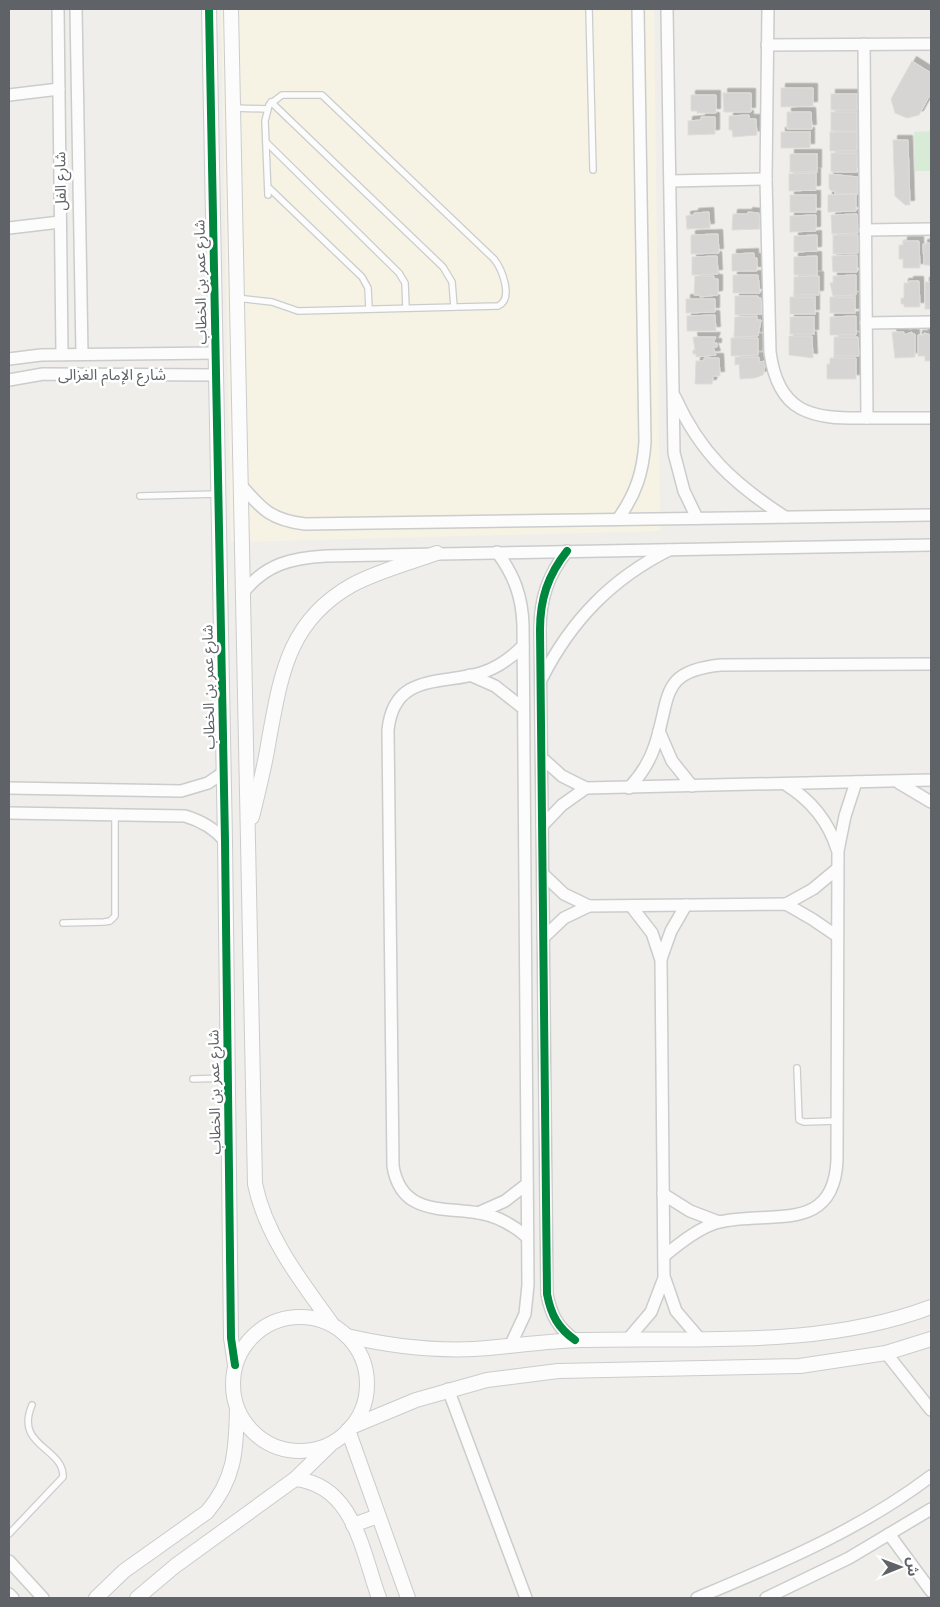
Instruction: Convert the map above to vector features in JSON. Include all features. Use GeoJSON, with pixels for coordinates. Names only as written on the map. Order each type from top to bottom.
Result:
{"type":"FeatureCollection","features":[{"type":"Feature","properties":{"kind":"street","name":"شارع الفل"},"geometry":{"type":"LineString","coordinates":[[58,9],[62,354]]}},
{"type":"Feature","properties":{"kind":"street","name":"شارع الفل"},"geometry":{"type":"LineString","coordinates":[[76,9],[82,354]]}},
{"type":"Feature","properties":{"kind":"street","name":"شارع عمر بن الخطاب"},"geometry":{"type":"LineString","coordinates":[[209,9],[224,772],[232,1338],[235,1365]]}},
{"type":"Feature","properties":{"kind":"street"},"geometry":{"type":"LineString","coordinates":[[231,9],[254,1172],[258,1196],[266,1220],[289,1264],[332,1324],[347,1336],[359,1351],[366,1370],[367,1390],[362,1410],[350,1429]]}},
{"type":"Feature","properties":{"kind":"street"},"geometry":{"type":"LineString","coordinates":[[618,520],[635,492],[641,476],[645,442],[638,9]]}},
{"type":"Feature","properties":{"kind":"street"},"geometry":{"type":"LineString","coordinates":[[667,9],[673,393],[676,463],[684,491],[697,518]]}},
{"type":"Feature","properties":{"kind":"street"},"geometry":{"type":"LineString","coordinates":[[768,9],[766,179],[772,372],[781,390],[795,405],[812,415],[832,418],[931,418]]}},
{"type":"Feature","properties":{"kind":"street"},"geometry":{"type":"LineString","coordinates":[[864,44],[867,418]]}},
{"type":"Feature","properties":{"kind":"street"},"geometry":{"type":"LineString","coordinates":[[767,46],[931,44]]}},
{"type":"Feature","properties":{"kind":"street"},"geometry":{"type":"LineString","coordinates":[[9,95],[59,89]]}},
{"type":"Feature","properties":{"kind":"street"},"geometry":{"type":"LineString","coordinates":[[670,181],[766,179]]}},
{"type":"Feature","properties":{"kind":"street"},"geometry":{"type":"LineString","coordinates":[[212,186],[235,186]]}},
{"type":"Feature","properties":{"kind":"street"},"geometry":{"type":"LineString","coordinates":[[9,228],[60,222]]}},
{"type":"Feature","properties":{"kind":"street"},"geometry":{"type":"LineString","coordinates":[[865,230],[931,229]]}},
{"type":"Feature","properties":{"kind":"street"},"geometry":{"type":"LineString","coordinates":[[866,323],[931,322]]}},
{"type":"Feature","properties":{"kind":"street","name":"شارع الإمام الغزالى"},"geometry":{"type":"LineString","coordinates":[[9,359],[26,355],[216,353]]}},
{"type":"Feature","properties":{"kind":"street","name":"شارع الإمام الغزالى"},"geometry":{"type":"LineString","coordinates":[[9,380],[43,374],[216,374]]}},
{"type":"Feature","properties":{"kind":"street"},"geometry":{"type":"LineString","coordinates":[[673,393],[695,436],[710,456],[744,489],[785,517]]}},
{"type":"Feature","properties":{"kind":"street"},"geometry":{"type":"LineString","coordinates":[[217,413],[225,420],[230,420],[239,412]]}},
{"type":"Feature","properties":{"kind":"street"},"geometry":{"type":"LineString","coordinates":[[218,458],[228,451],[234,452],[240,458]]}},
{"type":"Feature","properties":{"kind":"street"},"geometry":{"type":"LineString","coordinates":[[240,485],[270,515],[285,521],[305,524],[931,515]]}},
{"type":"Feature","properties":{"kind":"street"},"geometry":{"type":"LineString","coordinates":[[243,593],[253,579],[267,569],[287,560],[326,556],[673,548],[931,545]]}},
{"type":"Feature","properties":{"kind":"street"},"geometry":{"type":"LineString","coordinates":[[541,680],[568,633],[604,592],[648,561],[673,548]]}},
{"type":"Feature","properties":{"kind":"street"},"geometry":{"type":"LineString","coordinates":[[567,551],[551,575],[542,602],[544,1030],[547,1294],[554,1319],[561,1330],[575,1340]]}},
{"type":"Feature","properties":{"kind":"street"},"geometry":{"type":"LineString","coordinates":[[497,552],[514,578],[519,594],[522,609],[523,646],[527,1300],[520,1328],[511,1344]]}},
{"type":"Feature","properties":{"kind":"street"},"geometry":{"type":"LineString","coordinates":[[248,832],[263,772],[280,680],[287,656],[299,635],[319,610],[351,586],[373,575],[437,553]]}},
{"type":"Feature","properties":{"kind":"street"},"geometry":{"type":"LineString","coordinates":[[523,646],[500,664],[470,675],[448,678],[412,687],[398,700],[389,717],[389,929],[393,1166],[395,1179],[404,1193],[418,1203],[434,1209],[478,1213],[504,1221],[528,1237]]}},
{"type":"Feature","properties":{"kind":"street"},"geometry":{"type":"LineString","coordinates":[[629,788],[645,767],[659,731],[664,702],[670,690],[678,678],[690,671],[703,667],[931,664]]}},
{"type":"Feature","properties":{"kind":"street"},"geometry":{"type":"LineString","coordinates":[[470,675],[495,686],[523,708]]}},
{"type":"Feature","properties":{"kind":"street"},"geometry":{"type":"LineString","coordinates":[[659,731],[672,761],[692,786]]}},
{"type":"Feature","properties":{"kind":"street"},"geometry":{"type":"LineString","coordinates":[[542,758],[562,776],[586,788],[931,780]]}},
{"type":"Feature","properties":{"kind":"street"},"geometry":{"type":"LineString","coordinates":[[9,788],[181,791],[199,787],[224,772]]}},
{"type":"Feature","properties":{"kind":"street"},"geometry":{"type":"LineString","coordinates":[[895,781],[912,788],[931,802]]}},
{"type":"Feature","properties":{"kind":"street"},"geometry":{"type":"LineString","coordinates":[[664,1256],[690,1237],[719,1222],[796,1216],[818,1206],[825,1200],[835,1182],[837,1121],[837,870],[844,816],[856,782]]}},
{"type":"Feature","properties":{"kind":"street"},"geometry":{"type":"LineString","coordinates":[[785,784],[798,792],[819,812],[833,837],[838,851]]}},
{"type":"Feature","properties":{"kind":"street"},"geometry":{"type":"LineString","coordinates":[[542,826],[562,805],[586,788]]}},
{"type":"Feature","properties":{"kind":"street"},"geometry":{"type":"LineString","coordinates":[[9,813],[185,816],[215,830],[225,842]]}},
{"type":"Feature","properties":{"kind":"street"},"geometry":{"type":"LineString","coordinates":[[543,874],[564,894],[589,906],[786,904],[813,889],[837,870]]}},
{"type":"Feature","properties":{"kind":"street"},"geometry":{"type":"LineString","coordinates":[[786,904],[837,936]]}},
{"type":"Feature","properties":{"kind":"street"},"geometry":{"type":"LineString","coordinates":[[660,960],[671,931],[686,905]]}},
{"type":"Feature","properties":{"kind":"street"},"geometry":{"type":"LineString","coordinates":[[544,938],[564,918],[589,906]]}},
{"type":"Feature","properties":{"kind":"street"},"geometry":{"type":"LineString","coordinates":[[631,906],[652,933],[660,960],[664,1278],[676,1311],[700,1339]]}},
{"type":"Feature","properties":{"kind":"street"},"geometry":{"type":"LineString","coordinates":[[226,978],[250,978]]}},
{"type":"Feature","properties":{"kind":"street"},"geometry":{"type":"LineString","coordinates":[[526,1030],[544,1030]]}},
{"type":"Feature","properties":{"kind":"street"},"geometry":{"type":"LineString","coordinates":[[478,1213],[505,1201],[527,1184]]}},
{"type":"Feature","properties":{"kind":"street"},"geometry":{"type":"LineString","coordinates":[[664,1194],[690,1211],[719,1222]]}},
{"type":"Feature","properties":{"kind":"street"},"geometry":{"type":"LineString","coordinates":[[628,1339],[651,1312],[664,1278]]}},
{"type":"Feature","properties":{"kind":"street"},"geometry":{"type":"LineString","coordinates":[[347,1336],[380,1344],[422,1349],[476,1349],[511,1344],[575,1340],[700,1339],[836,1332],[892,1321],[931,1307]]}},
{"type":"Feature","properties":{"kind":"street"},"geometry":{"type":"LineString","coordinates":[[332,1324],[313,1317],[294,1316],[274,1321],[257,1331],[244,1346],[235,1365],[233,1387],[238,1409],[247,1426],[261,1438],[278,1447],[296,1451],[315,1449],[332,1442]]}},
{"type":"Feature","properties":{"kind":"street"},"geometry":{"type":"LineString","coordinates":[[137,1598],[193,1552],[295,1479],[332,1442],[350,1429],[448,1389],[487,1380],[540,1373],[800,1366],[886,1353],[931,1339]]}},
{"type":"Feature","properties":{"kind":"street"},"geometry":{"type":"LineString","coordinates":[[886,1353],[931,1410]]}},
{"type":"Feature","properties":{"kind":"street"},"geometry":{"type":"LineString","coordinates":[[448,1389],[526,1598]]}},
{"type":"Feature","properties":{"kind":"street"},"geometry":{"type":"LineString","coordinates":[[96,1598],[124,1572],[207,1512],[226,1485],[233,1469],[238,1409]]}},
{"type":"Feature","properties":{"kind":"street"},"geometry":{"type":"LineString","coordinates":[[350,1429],[378,1516],[408,1598]]}},
{"type":"Feature","properties":{"kind":"street"},"geometry":{"type":"LineString","coordinates":[[705,1597],[841,1534],[904,1497],[931,1476]]}},
{"type":"Feature","properties":{"kind":"street"},"geometry":{"type":"LineString","coordinates":[[295,1479],[316,1483],[330,1491],[342,1502],[353,1525],[379,1598]]}},
{"type":"Feature","properties":{"kind":"street"},"geometry":{"type":"LineString","coordinates":[[766,1598],[849,1558],[931,1509]]}},
{"type":"Feature","properties":{"kind":"street"},"geometry":{"type":"LineString","coordinates":[[353,1525],[378,1516]]}},
{"type":"Feature","properties":{"kind":"street"},"geometry":{"type":"LineString","coordinates":[[178,1534],[193,1552]]}},
{"type":"Feature","properties":{"kind":"street"},"geometry":{"type":"LineString","coordinates":[[888,1534],[931,1591]]}},
{"type":"Feature","properties":{"kind":"street"},"geometry":{"type":"LineString","coordinates":[[9,1561],[43,1598]]}},
{"type":"Feature","properties":{"kind":"street"},"geometry":{"type":"LineString","coordinates":[[9,1594],[13,1598]]}},
{"type":"Feature","properties":{"kind":"lane"},"geometry":{"type":"LineString","coordinates":[[590,9],[593,170]]}},
{"type":"Feature","properties":{"kind":"lane"},"geometry":{"type":"LineString","coordinates":[[237,298],[272,302],[298,310],[498,306],[502,304],[504,299],[504,280],[498,264],[324,97],[282,95],[271,102],[267,109],[268,195]]}},
{"type":"Feature","properties":{"kind":"lane"},"geometry":{"type":"LineString","coordinates":[[271,102],[443,267],[452,282],[454,307]]}},
{"type":"Feature","properties":{"kind":"lane"},"geometry":{"type":"LineString","coordinates":[[233,108],[267,109]]}},
{"type":"Feature","properties":{"kind":"lane"},"geometry":{"type":"LineString","coordinates":[[266,142],[399,273],[405,283],[406,308]]}},
{"type":"Feature","properties":{"kind":"lane"},"geometry":{"type":"LineString","coordinates":[[268,187],[362,278],[368,288],[369,309]]}},
{"type":"Feature","properties":{"kind":"lane"},"geometry":{"type":"LineString","coordinates":[[140,496],[218,494]]}},
{"type":"Feature","properties":{"kind":"lane"},"geometry":{"type":"LineString","coordinates":[[63,922],[104,922],[110,921],[115,916],[115,814]]}},
{"type":"Feature","properties":{"kind":"lane"},"geometry":{"type":"LineString","coordinates":[[797,1068],[797,1114],[799,1120],[804,1122],[837,1121]]}},
{"type":"Feature","properties":{"kind":"lane"},"geometry":{"type":"LineString","coordinates":[[193,1079],[228,1078]]}},
{"type":"Feature","properties":{"kind":"lane"},"geometry":{"type":"LineString","coordinates":[[9,1534],[63,1477],[60,1465],[32,1437],[28,1426],[28,1416],[32,1405]]}},
{"type":"Feature","properties":{"kind":"shaded area"},"geometry":{"type":"Polygon","coordinates":[[[221,9],[654,9],[660,531],[231,542],[221,9]]]}},
{"type":"Feature","properties":{"kind":"green space"},"geometry":{"type":"Polygon","coordinates":[[[931,131],[931,171],[915,171],[914,132],[931,131]]]}},
{"type":"Feature","properties":{"kind":"building"},"geometry":{"type":"Polygon","coordinates":[[[912,61],[931,73],[931,93],[919,115],[907,118],[895,113],[891,99],[912,61]]]}},
{"type":"Feature","properties":{"kind":"building"},"geometry":{"type":"Polygon","coordinates":[[[781,88],[813,88],[813,106],[781,107],[781,88]]]}},
{"type":"Feature","properties":{"kind":"building"},"geometry":{"type":"Polygon","coordinates":[[[723,93],[751,93],[751,112],[724,112],[723,93]]]}},
{"type":"Feature","properties":{"kind":"building"},"geometry":{"type":"Polygon","coordinates":[[[831,94],[857,94],[857,110],[831,110],[831,94]]]}},
{"type":"Feature","properties":{"kind":"building"},"geometry":{"type":"Polygon","coordinates":[[[691,95],[716,95],[716,113],[697,113],[697,111],[691,111],[691,95]]]}},
{"type":"Feature","properties":{"kind":"building"},"geometry":{"type":"Polygon","coordinates":[[[787,112],[811,112],[812,129],[787,129],[787,112]]]}},
{"type":"Feature","properties":{"kind":"building"},"geometry":{"type":"Polygon","coordinates":[[[831,112],[857,112],[857,131],[831,131],[831,112]]]}},
{"type":"Feature","properties":{"kind":"building"},"geometry":{"type":"Polygon","coordinates":[[[749,115],[749,119],[756,119],[757,135],[733,137],[732,130],[729,130],[729,116],[749,115]]]}},
{"type":"Feature","properties":{"kind":"building"},"geometry":{"type":"Polygon","coordinates":[[[701,117],[715,117],[715,134],[688,135],[688,121],[701,120],[701,117]]]}},
{"type":"Feature","properties":{"kind":"building"},"geometry":{"type":"Polygon","coordinates":[[[781,132],[810,132],[810,148],[781,148],[781,132]]]}},
{"type":"Feature","properties":{"kind":"building"},"geometry":{"type":"Polygon","coordinates":[[[830,132],[857,132],[857,151],[830,151],[830,132]]]}},
{"type":"Feature","properties":{"kind":"building"},"geometry":{"type":"Polygon","coordinates":[[[893,140],[908,140],[910,205],[905,205],[895,196],[893,140]]]}},
{"type":"Feature","properties":{"kind":"building"},"geometry":{"type":"Polygon","coordinates":[[[831,153],[857,153],[857,172],[831,172],[831,153]]]}},
{"type":"Feature","properties":{"kind":"building"},"geometry":{"type":"Polygon","coordinates":[[[790,154],[817,154],[817,172],[790,172],[790,154]]]}},
{"type":"Feature","properties":{"kind":"building"},"geometry":{"type":"Polygon","coordinates":[[[816,173],[816,190],[789,191],[789,174],[816,173]]]}},
{"type":"Feature","properties":{"kind":"building"},"geometry":{"type":"Polygon","coordinates":[[[829,174],[858,177],[858,194],[835,194],[835,191],[831,191],[829,188],[829,174]]]}},
{"type":"Feature","properties":{"kind":"building"},"geometry":{"type":"Polygon","coordinates":[[[856,194],[856,211],[828,212],[828,195],[856,194]]]}},
{"type":"Feature","properties":{"kind":"building"},"geometry":{"type":"Polygon","coordinates":[[[790,195],[816,195],[816,212],[790,212],[790,195]]]}},
{"type":"Feature","properties":{"kind":"building"},"geometry":{"type":"Polygon","coordinates":[[[709,212],[710,228],[687,229],[686,216],[694,215],[694,213],[709,212]]]}},
{"type":"Feature","properties":{"kind":"building"},"geometry":{"type":"Polygon","coordinates":[[[748,212],[759,213],[760,229],[732,230],[733,214],[748,214],[748,212]]]}},
{"type":"Feature","properties":{"kind":"building"},"geometry":{"type":"Polygon","coordinates":[[[857,214],[858,233],[832,234],[831,215],[857,214]]]}},
{"type":"Feature","properties":{"kind":"building"},"geometry":{"type":"Polygon","coordinates":[[[816,215],[816,231],[790,232],[790,216],[816,215]]]}},
{"type":"Feature","properties":{"kind":"building"},"geometry":{"type":"Polygon","coordinates":[[[718,234],[719,253],[691,254],[691,235],[718,234]]]}},
{"type":"Feature","properties":{"kind":"building"},"geometry":{"type":"Polygon","coordinates":[[[817,235],[817,251],[794,252],[794,236],[817,235]]]}},
{"type":"Feature","properties":{"kind":"building"},"geometry":{"type":"Polygon","coordinates":[[[833,235],[858,235],[858,253],[833,254],[833,235]]]}},
{"type":"Feature","properties":{"kind":"building"},"geometry":{"type":"Polygon","coordinates":[[[903,241],[919,241],[920,268],[903,268],[903,259],[899,259],[899,245],[903,245],[903,241]]]}},
{"type":"Feature","properties":{"kind":"building"},"geometry":{"type":"Polygon","coordinates":[[[926,242],[931,244],[931,267],[924,265],[923,244],[926,244],[926,242]]]}},
{"type":"Feature","properties":{"kind":"building"},"geometry":{"type":"Polygon","coordinates":[[[754,253],[754,258],[757,258],[757,271],[732,271],[732,254],[754,253]]]}},
{"type":"Feature","properties":{"kind":"building"},"geometry":{"type":"Polygon","coordinates":[[[857,255],[857,272],[833,272],[832,256],[857,255]]]}},
{"type":"Feature","properties":{"kind":"building"},"geometry":{"type":"Polygon","coordinates":[[[717,256],[718,274],[692,275],[692,257],[717,256]]]}},
{"type":"Feature","properties":{"kind":"building"},"geometry":{"type":"Polygon","coordinates":[[[817,256],[817,275],[794,275],[794,257],[817,256]]]}},
{"type":"Feature","properties":{"kind":"building"},"geometry":{"type":"Polygon","coordinates":[[[733,275],[758,275],[760,293],[733,293],[733,275]]]}},
{"type":"Feature","properties":{"kind":"building"},"geometry":{"type":"Polygon","coordinates":[[[856,275],[856,295],[833,296],[830,283],[833,283],[833,276],[856,275]]]}},
{"type":"Feature","properties":{"kind":"building"},"geometry":{"type":"Polygon","coordinates":[[[695,276],[714,276],[714,279],[718,279],[718,295],[700,297],[700,295],[694,295],[695,276]]]}},
{"type":"Feature","properties":{"kind":"building"},"geometry":{"type":"Polygon","coordinates":[[[819,276],[819,295],[794,295],[794,277],[819,276]]]}},
{"type":"Feature","properties":{"kind":"building"},"geometry":{"type":"Polygon","coordinates":[[[909,281],[919,281],[920,307],[904,307],[904,304],[901,304],[901,298],[904,298],[904,283],[909,283],[909,281]]]}},
{"type":"Feature","properties":{"kind":"building"},"geometry":{"type":"Polygon","coordinates":[[[925,282],[931,282],[931,309],[925,309],[925,282]]]}},
{"type":"Feature","properties":{"kind":"building"},"geometry":{"type":"Polygon","coordinates":[[[735,296],[758,296],[758,298],[761,298],[762,314],[735,315],[735,296]]]}},
{"type":"Feature","properties":{"kind":"building"},"geometry":{"type":"Polygon","coordinates":[[[790,297],[815,297],[815,314],[790,314],[790,297]]]}},
{"type":"Feature","properties":{"kind":"building"},"geometry":{"type":"Polygon","coordinates":[[[830,297],[855,297],[855,313],[830,313],[830,297]]]}},
{"type":"Feature","properties":{"kind":"building"},"geometry":{"type":"Polygon","coordinates":[[[686,299],[715,299],[715,312],[686,313],[686,299]]]}},
{"type":"Feature","properties":{"kind":"building"},"geometry":{"type":"Polygon","coordinates":[[[715,315],[716,331],[687,331],[687,316],[715,315]]]}},
{"type":"Feature","properties":{"kind":"building"},"geometry":{"type":"Polygon","coordinates":[[[757,316],[757,320],[761,320],[758,336],[734,337],[735,317],[757,316]]]}},
{"type":"Feature","properties":{"kind":"building"},"geometry":{"type":"Polygon","coordinates":[[[856,316],[856,335],[830,335],[830,317],[856,316]]]}},
{"type":"Feature","properties":{"kind":"building"},"geometry":{"type":"Polygon","coordinates":[[[790,317],[814,317],[814,334],[790,334],[790,317]]]}},
{"type":"Feature","properties":{"kind":"building"},"geometry":{"type":"Polygon","coordinates":[[[892,332],[904,332],[904,335],[912,332],[912,334],[915,334],[915,357],[895,358],[892,332]]]}},
{"type":"Feature","properties":{"kind":"building"},"geometry":{"type":"Polygon","coordinates":[[[924,333],[931,335],[931,361],[925,361],[925,356],[918,356],[918,335],[924,335],[924,333]]]}},
{"type":"Feature","properties":{"kind":"building"},"geometry":{"type":"Polygon","coordinates":[[[789,336],[812,336],[813,358],[789,355],[789,336]]]}},
{"type":"Feature","properties":{"kind":"building"},"geometry":{"type":"Polygon","coordinates":[[[693,337],[716,337],[713,343],[717,343],[717,347],[713,347],[716,355],[696,357],[696,354],[693,354],[693,350],[695,350],[693,337]]]}},
{"type":"Feature","properties":{"kind":"building"},"geometry":{"type":"Polygon","coordinates":[[[834,337],[858,337],[859,356],[834,356],[834,337]]]}},
{"type":"Feature","properties":{"kind":"building"},"geometry":{"type":"Polygon","coordinates":[[[731,338],[758,338],[758,355],[731,356],[731,338]]]}},
{"type":"Feature","properties":{"kind":"building"},"geometry":{"type":"Polygon","coordinates":[[[735,357],[759,357],[759,362],[766,361],[763,375],[755,378],[740,379],[739,364],[735,365],[735,357]]]}},
{"type":"Feature","properties":{"kind":"building"},"geometry":{"type":"Polygon","coordinates":[[[704,358],[719,358],[720,376],[713,376],[712,384],[695,384],[696,361],[704,361],[704,358]]]}},
{"type":"Feature","properties":{"kind":"building"},"geometry":{"type":"Polygon","coordinates":[[[830,358],[856,358],[856,379],[827,379],[827,364],[830,364],[830,358]]]}},
{"type":"Feature","properties":{"kind":"cycle path"},"geometry":{"type":"LineString","coordinates":[[209,9],[225,841],[231,1338],[235,1365]]}},
{"type":"Feature","properties":{"kind":"cycle path"},"geometry":{"type":"LineString","coordinates":[[567,551],[560,560],[546,588],[540,619],[540,630],[547,1294],[556,1320],[564,1331],[575,1340]]}}]}
